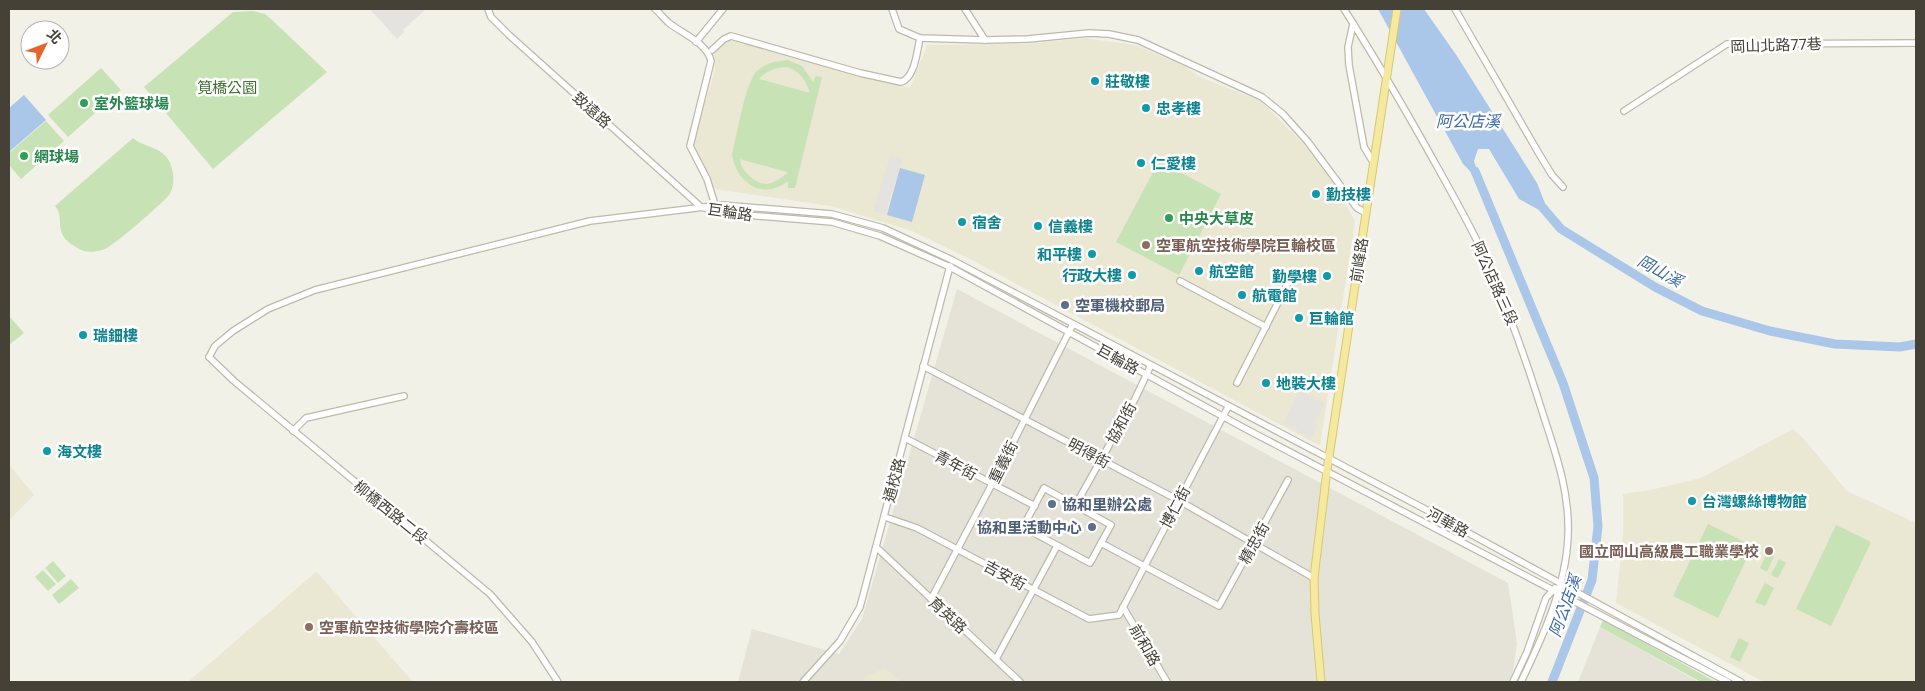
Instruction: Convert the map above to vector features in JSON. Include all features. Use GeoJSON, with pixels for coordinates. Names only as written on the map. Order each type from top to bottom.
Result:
{"type":"FeatureCollection","features":[{"type":"Feature","properties":{"kind":"main road","name":"前峰路"},"geometry":{"type":"LineString","coordinates":[[1326,470],[1397,9]]}},
{"type":"Feature","properties":{"kind":"main road"},"geometry":{"type":"LineString","coordinates":[[1321,682],[1314,578],[1326,470]]}},
{"type":"Feature","properties":{"kind":"street","name":"致遠路"},"geometry":{"type":"LineString","coordinates":[[488,9],[491,17],[509,35],[700,207]]}},
{"type":"Feature","properties":{"kind":"street"},"geometry":{"type":"LineString","coordinates":[[655,9],[709,54],[711,61],[690,146],[706,179],[716,208]]}},
{"type":"Feature","properties":{"kind":"street"},"geometry":{"type":"LineString","coordinates":[[696,42],[723,9]]}},
{"type":"Feature","properties":{"kind":"street"},"geometry":{"type":"LineString","coordinates":[[892,9],[899,29],[920,38],[1028,39],[1089,33],[1109,34],[1138,40],[1262,96],[1283,114],[1308,142],[1357,208],[1366,213]]}},
{"type":"Feature","properties":{"kind":"street"},"geometry":{"type":"LineString","coordinates":[[965,9],[985,40]]}},
{"type":"Feature","properties":{"kind":"street","name":"阿公店路三段"},"geometry":{"type":"LineString","coordinates":[[1344,9],[1387,78],[1473,233],[1499,291],[1525,358],[1564,484],[1568,536],[1563,585]]}},
{"type":"Feature","properties":{"kind":"street"},"geometry":{"type":"LineString","coordinates":[[1455,9],[1530,140],[1552,175],[1563,187]]}},
{"type":"Feature","properties":{"kind":"street"},"geometry":{"type":"LineString","coordinates":[[1353,24],[1348,47],[1349,65],[1364,147],[1373,162]]}},
{"type":"Feature","properties":{"kind":"street"},"geometry":{"type":"LineString","coordinates":[[712,50],[724,39],[731,36],[860,73],[901,82],[906,81],[910,75],[920,38]]}},
{"type":"Feature","properties":{"kind":"street","name":"岡山北路77巷"},"geometry":{"type":"LineString","coordinates":[[1624,111],[1727,44],[1916,43]]}},
{"type":"Feature","properties":{"kind":"street","name":"巨輪路"},"geometry":{"type":"LineString","coordinates":[[700,207],[832,214],[883,228],[952,260],[1329,459]]}},
{"type":"Feature","properties":{"kind":"street","name":"柳橋西路二段"},"geometry":{"type":"LineString","coordinates":[[558,682],[532,642],[490,594],[293,431],[209,357],[215,346],[233,331],[268,309],[315,290],[590,221],[700,207]]}},
{"type":"Feature","properties":{"kind":"street","name":"巨輪路"},"geometry":{"type":"LineString","coordinates":[[716,208],[832,222],[880,236],[950,267],[1326,470]]}},
{"type":"Feature","properties":{"kind":"street","name":"通校路"},"geometry":{"type":"LineString","coordinates":[[803,682],[840,641],[860,607],[952,260]]}},
{"type":"Feature","properties":{"kind":"street"},"geometry":{"type":"LineString","coordinates":[[1180,281],[1266,327]]}},
{"type":"Feature","properties":{"kind":"street"},"geometry":{"type":"LineString","coordinates":[[1238,383],[1288,284]]}},
{"type":"Feature","properties":{"kind":"street","name":"重義街"},"geometry":{"type":"LineString","coordinates":[[931,599],[1074,324]]}},
{"type":"Feature","properties":{"kind":"street","name":"協和街"},"geometry":{"type":"LineString","coordinates":[[1075,506],[1135,399],[1151,365]]}},
{"type":"Feature","properties":{"kind":"street","name":"明得街"},"geometry":{"type":"LineString","coordinates":[[923,366],[1178,500],[1314,578]]}},
{"type":"Feature","properties":{"kind":"street"},"geometry":{"type":"LineString","coordinates":[[293,431],[306,418],[404,396]]}},
{"type":"Feature","properties":{"kind":"street","name":"博仁街"},"geometry":{"type":"LineString","coordinates":[[1123,607],[1228,407]]}},
{"type":"Feature","properties":{"kind":"street","name":"青年街"},"geometry":{"type":"LineString","coordinates":[[905,438],[1035,506]]}},
{"type":"Feature","properties":{"kind":"street","name":"河華路"},"geometry":{"type":"LineString","coordinates":[[1329,459],[1737,681]]}},
{"type":"Feature","properties":{"kind":"street","name":"河華路"},"geometry":{"type":"LineString","coordinates":[[1326,470],[1728,682]]}},
{"type":"Feature","properties":{"kind":"street","name":"精忠街"},"geometry":{"type":"LineString","coordinates":[[1145,566],[1220,606],[1288,480]]}},
{"type":"Feature","properties":{"kind":"street"},"geometry":{"type":"LineString","coordinates":[[1044,488],[1075,506],[1111,525],[1090,563],[1023,527],[1044,488]]}},
{"type":"Feature","properties":{"kind":"street","name":"吉安街"},"geometry":{"type":"LineString","coordinates":[[885,517],[917,528],[1088,619],[1119,615],[1123,607]]}},
{"type":"Feature","properties":{"kind":"street"},"geometry":{"type":"LineString","coordinates":[[1101,543],[1145,566]]}},
{"type":"Feature","properties":{"kind":"street"},"geometry":{"type":"LineString","coordinates":[[996,659],[1057,546]]}},
{"type":"Feature","properties":{"kind":"street","name":"育英路"},"geometry":{"type":"LineString","coordinates":[[876,547],[1020,682]]}},
{"type":"Feature","properties":{"kind":"street"},"geometry":{"type":"LineString","coordinates":[[1521,682],[1563,585]]}},
{"type":"Feature","properties":{"kind":"street"},"geometry":{"type":"LineString","coordinates":[[1514,682],[1546,598],[1559,592]]}},
{"type":"Feature","properties":{"kind":"street","name":"前和路"},"geometry":{"type":"LineString","coordinates":[[1123,607],[1167,682]]}},
{"type":"Feature","properties":{"kind":"street"},"geometry":{"type":"LineString","coordinates":[[1527,652],[1534,655]]}},
{"type":"Feature","properties":{"kind":"shaded area"},"geometry":{"type":"Polygon","coordinates":[[[370,9],[426,9],[403,30],[404,32],[397,39],[370,9]]]}},
{"type":"Feature","properties":{"kind":"shaded area","name":"空軍航空技術學院巨輪校區"},"geometry":{"type":"Polygon","coordinates":[[[1084,38],[1135,45],[1184,66],[1202,78],[1261,101],[1322,163],[1355,221],[1320,446],[968,258],[912,231],[831,206],[715,189],[693,145],[715,69],[714,53],[729,40],[910,88],[927,45],[1027,44],[1084,38]]]}},
{"type":"Feature","properties":{"kind":"shaded area"},"geometry":{"type":"Polygon","coordinates":[[[890,155],[902,159],[885,215],[873,211],[890,155]]]}},
{"type":"Feature","properties":{"kind":"shaded area"},"geometry":{"type":"Polygon","coordinates":[[[957,289],[1508,583],[1517,644],[1513,671],[1509,682],[738,682],[752,629],[839,654],[862,619],[957,289]]]}},
{"type":"Feature","properties":{"kind":"shaded area"},"geometry":{"type":"Polygon","coordinates":[[[1300,391],[1325,404],[1314,424],[1317,426],[1311,438],[1283,423],[1300,391]]]}},
{"type":"Feature","properties":{"kind":"shaded area","name":"國立岡山高級農工職業學校"},"geometry":{"type":"Polygon","coordinates":[[[1793,429],[1803,438],[1847,491],[1916,523],[1916,682],[1764,682],[1616,603],[1623,534],[1623,494],[1651,490],[1701,478],[1793,429]]]}},
{"type":"Feature","properties":{"kind":"shaded area"},"geometry":{"type":"Polygon","coordinates":[[[9,465],[34,495],[9,520],[9,465]]]}},
{"type":"Feature","properties":{"kind":"shaded area","name":"空軍航空技術學院介壽校區"},"geometry":{"type":"Polygon","coordinates":[[[316,572],[413,682],[188,682],[316,572]]]}},
{"type":"Feature","properties":{"kind":"shaded area"},"geometry":{"type":"Polygon","coordinates":[[[1600,627],[1699,682],[1578,682],[1600,627]]]}},
{"type":"Feature","properties":{"kind":"shaded area"},"geometry":{"type":"Polygon","coordinates":[[[886,668],[901,682],[863,682],[864,677],[886,668]]]}},
{"type":"Feature","properties":{"kind":"green space","name":"筧橋公園"},"geometry":{"type":"Polygon","coordinates":[[[253,11],[265,14],[327,72],[213,169],[144,87],[233,12],[253,11]]]}},
{"type":"Feature","properties":{"kind":"green space"},"geometry":{"type":"Polygon","coordinates":[[[788,60],[802,66],[813,82],[816,76],[822,77],[795,188],[788,188],[788,181],[779,187],[760,189],[745,181],[739,173],[732,154],[752,78],[763,66],[788,60]],[[787,67],[765,73],[759,79],[810,93],[802,77],[796,71],[787,67]],[[740,159],[742,167],[757,182],[767,184],[778,180],[788,173],[787,172],[740,159]]]}},
{"type":"Feature","properties":{"kind":"green space","name":"室外籃球場"},"geometry":{"type":"Polygon","coordinates":[[[101,68],[121,90],[68,137],[48,115],[101,68]]]}},
{"type":"Feature","properties":{"kind":"green space"},"geometry":{"type":"Polygon","coordinates":[[[46,121],[64,141],[21,179],[9,165],[9,153],[46,121]]]}},
{"type":"Feature","properties":{"kind":"green space"},"geometry":{"type":"Polygon","coordinates":[[[133,138],[156,149],[168,159],[172,167],[173,187],[169,195],[148,215],[110,246],[94,252],[79,249],[64,237],[55,206],[133,138]]]}},
{"type":"Feature","properties":{"kind":"green space","name":"中央大草皮"},"geometry":{"type":"Polygon","coordinates":[[[1159,161],[1221,194],[1179,275],[1116,242],[1159,161]]]}},
{"type":"Feature","properties":{"kind":"green space"},"geometry":{"type":"Polygon","coordinates":[[[9,316],[24,333],[9,345],[9,316]]]}},
{"type":"Feature","properties":{"kind":"green space"},"geometry":{"type":"Polygon","coordinates":[[[1708,524],[1753,546],[1718,618],[1673,596],[1708,524]]]}},
{"type":"Feature","properties":{"kind":"green space"},"geometry":{"type":"Polygon","coordinates":[[[1836,525],[1871,542],[1831,626],[1796,609],[1836,525]]]}},
{"type":"Feature","properties":{"kind":"green space"},"geometry":{"type":"Polygon","coordinates":[[[1767,553],[1774,556],[1767,572],[1760,568],[1767,553]]]}},
{"type":"Feature","properties":{"kind":"green space"},"geometry":{"type":"Polygon","coordinates":[[[1779,559],[1786,563],[1778,578],[1771,575],[1779,559]]]}},
{"type":"Feature","properties":{"kind":"green space"},"geometry":{"type":"Polygon","coordinates":[[[53,561],[66,576],[58,583],[45,568],[53,561]]]}},
{"type":"Feature","properties":{"kind":"green space"},"geometry":{"type":"Polygon","coordinates":[[[43,570],[56,584],[48,591],[35,577],[43,570]]]}},
{"type":"Feature","properties":{"kind":"green space"},"geometry":{"type":"Polygon","coordinates":[[[71,579],[79,588],[59,604],[52,595],[71,579]]]}},
{"type":"Feature","properties":{"kind":"green space"},"geometry":{"type":"Polygon","coordinates":[[[1765,583],[1774,588],[1765,606],[1755,602],[1765,583]]]}},
{"type":"Feature","properties":{"kind":"green space"},"geometry":{"type":"Polygon","coordinates":[[[1603,620],[1716,682],[1701,682],[1600,627],[1603,620]]]}},
{"type":"Feature","properties":{"kind":"green space"},"geometry":{"type":"Polygon","coordinates":[[[1739,638],[1749,643],[1740,662],[1730,657],[1739,638]]]}},
{"type":"Feature","properties":{"kind":"water","name":"阿公店溪"},"geometry":{"type":"Polygon","coordinates":[[[1378,9],[1424,9],[1457,56],[1537,183],[1550,216],[1519,199],[1489,149],[1478,149],[1474,161],[1480,181],[1463,164],[1378,9]]]}},
{"type":"Feature","properties":{"kind":"water"},"geometry":{"type":"Polygon","coordinates":[[[24,95],[46,120],[9,152],[9,108],[24,95]]]}},
{"type":"Feature","properties":{"kind":"water"},"geometry":{"type":"Polygon","coordinates":[[[900,168],[925,175],[912,222],[887,215],[900,168]]]}},
{"type":"Feature","properties":{"kind":"waterway","name":"阿公店溪"},"geometry":{"type":"LineString","coordinates":[[1475,171],[1563,383],[1594,478],[1598,526],[1592,580],[1552,682]]}},
{"type":"Feature","properties":{"kind":"waterway","name":"岡山溪"},"geometry":{"type":"LineString","coordinates":[[1543,208],[1561,229],[1655,287],[1702,311],[1770,331],[1835,344],[1900,347],[1916,344]]}},
{"type":"Feature","properties":{"kind":"place","name":"莊敬樓"},"geometry":{"type":"Point","coordinates":[1095,81]}},
{"type":"Feature","properties":{"kind":"place","name":"室外籃球場"},"geometry":{"type":"Point","coordinates":[84,103]}},
{"type":"Feature","properties":{"kind":"place","name":"忠孝樓"},"geometry":{"type":"Point","coordinates":[1146,108]}},
{"type":"Feature","properties":{"kind":"place","name":"網球場"},"geometry":{"type":"Point","coordinates":[24,156]}},
{"type":"Feature","properties":{"kind":"place","name":"仁愛樓"},"geometry":{"type":"Point","coordinates":[1141,163]}},
{"type":"Feature","properties":{"kind":"place","name":"勤技樓"},"geometry":{"type":"Point","coordinates":[1316,194]}},
{"type":"Feature","properties":{"kind":"place","name":"中央大草皮"},"geometry":{"type":"Point","coordinates":[1169,218]}},
{"type":"Feature","properties":{"kind":"place","name":"宿舍"},"geometry":{"type":"Point","coordinates":[962,222]}},
{"type":"Feature","properties":{"kind":"place","name":"信義樓"},"geometry":{"type":"Point","coordinates":[1038,226]}},
{"type":"Feature","properties":{"kind":"place","name":"空軍航空技術學院巨輪校區"},"geometry":{"type":"Point","coordinates":[1146,245]}},
{"type":"Feature","properties":{"kind":"place","name":"和平樓"},"geometry":{"type":"Point","coordinates":[1092,254]}},
{"type":"Feature","properties":{"kind":"place","name":"航空館"},"geometry":{"type":"Point","coordinates":[1199,271]}},
{"type":"Feature","properties":{"kind":"place","name":"行政大樓"},"geometry":{"type":"Point","coordinates":[1132,275]}},
{"type":"Feature","properties":{"kind":"place","name":"勤學樓"},"geometry":{"type":"Point","coordinates":[1327,276]}},
{"type":"Feature","properties":{"kind":"place","name":"航電館"},"geometry":{"type":"Point","coordinates":[1242,295]}},
{"type":"Feature","properties":{"kind":"place","name":"空軍機校郵局"},"geometry":{"type":"Point","coordinates":[1065,305]}},
{"type":"Feature","properties":{"kind":"place","name":"巨輪館"},"geometry":{"type":"Point","coordinates":[1299,318]}},
{"type":"Feature","properties":{"kind":"place","name":"瑞鈿樓"},"geometry":{"type":"Point","coordinates":[83,335]}},
{"type":"Feature","properties":{"kind":"place","name":"地裝大樓"},"geometry":{"type":"Point","coordinates":[1266,383]}},
{"type":"Feature","properties":{"kind":"place","name":"海文樓"},"geometry":{"type":"Point","coordinates":[47,451]}},
{"type":"Feature","properties":{"kind":"place","name":"台灣螺絲博物館"},"geometry":{"type":"Point","coordinates":[1692,501]}},
{"type":"Feature","properties":{"kind":"place","name":"協和里辦公處"},"geometry":{"type":"Point","coordinates":[1052,504]}},
{"type":"Feature","properties":{"kind":"place","name":"協和里活動中心"},"geometry":{"type":"Point","coordinates":[1092,527]}},
{"type":"Feature","properties":{"kind":"place","name":"國立岡山高級農工職業學校"},"geometry":{"type":"Point","coordinates":[1769,551]}},
{"type":"Feature","properties":{"kind":"place","name":"空軍航空技術學院介壽校區"},"geometry":{"type":"Point","coordinates":[309,627]}}]}
